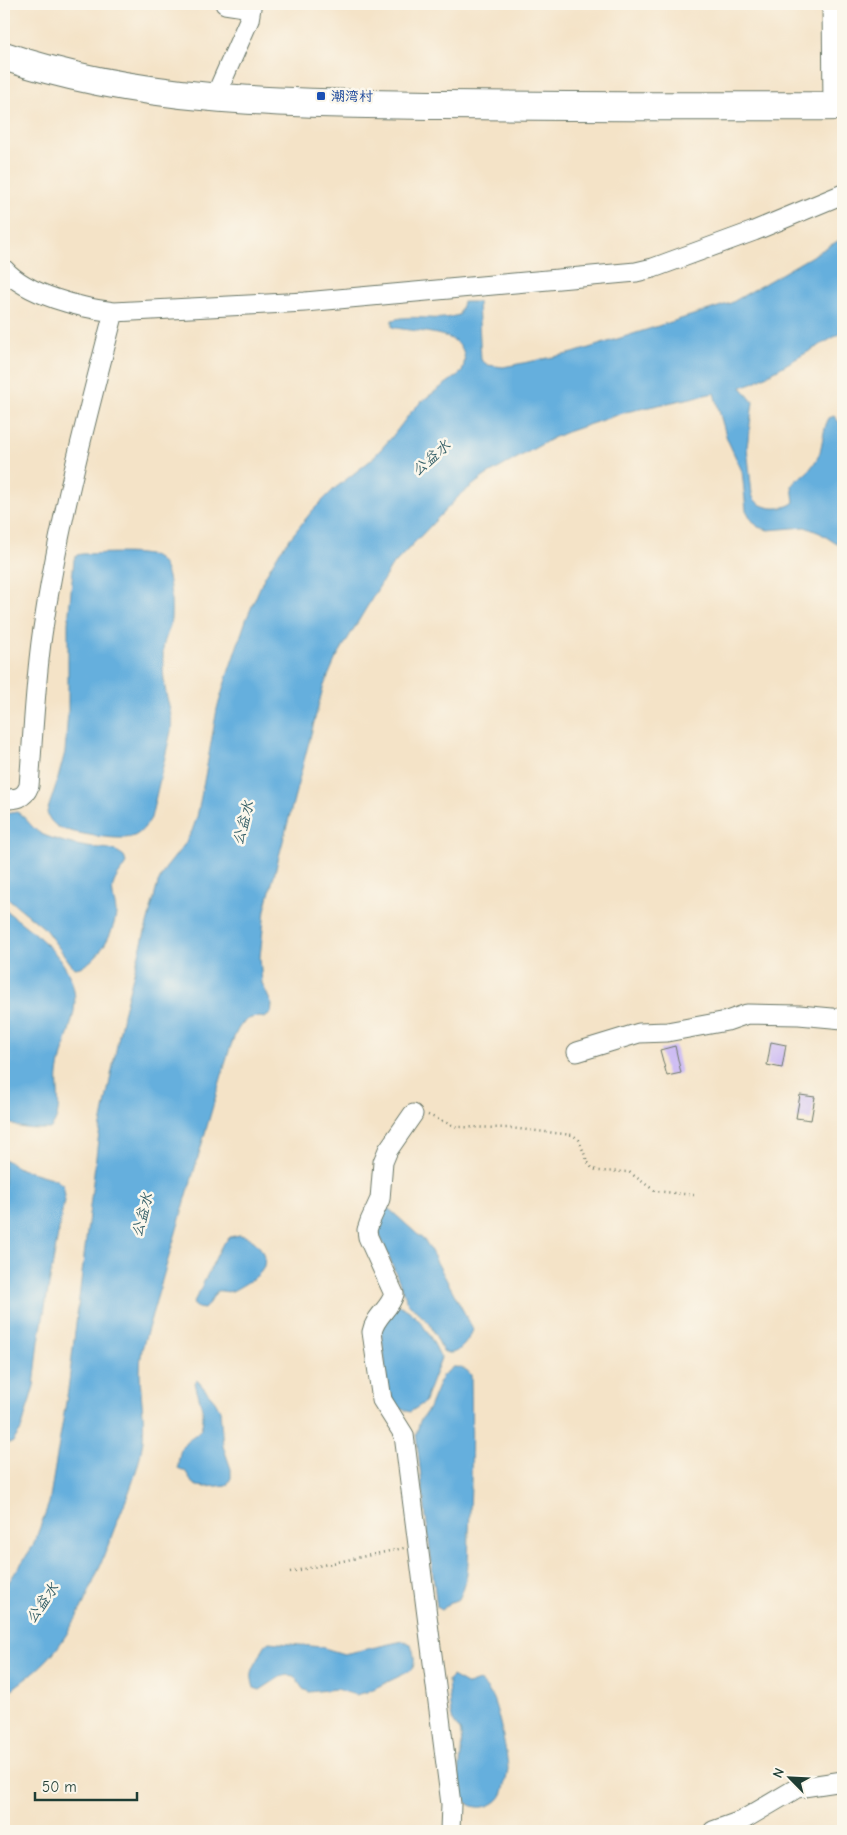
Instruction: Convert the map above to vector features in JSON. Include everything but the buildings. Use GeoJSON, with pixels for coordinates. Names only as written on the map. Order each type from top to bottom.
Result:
{"type":"FeatureCollection","features":[{"type":"Feature","properties":{"kind":"highway"},"geometry":{"type":"LineString","coordinates":[[4,56],[57,71],[161,92],[297,103],[838,106]]}},
{"type":"Feature","properties":{"kind":"street"},"geometry":{"type":"LineString","coordinates":[[215,97],[249,20],[251,8],[225,4]]}},
{"type":"Feature","properties":{"kind":"street"},"geometry":{"type":"LineString","coordinates":[[832,4],[838,106]]}},
{"type":"Feature","properties":{"kind":"street"},"geometry":{"type":"LineString","coordinates":[[4,270],[21,282],[53,298],[93,310],[114,312],[305,302],[636,272],[670,262],[754,231],[843,194]]}},
{"type":"Feature","properties":{"kind":"street"},"geometry":{"type":"LineString","coordinates":[[4,799],[23,797],[29,786],[42,635],[83,431],[114,312]]}},
{"type":"Feature","properties":{"kind":"street"},"geometry":{"type":"LineString","coordinates":[[577,1052],[639,1033],[667,1032],[727,1021],[747,1014],[799,1015],[843,1019]]}},
{"type":"Feature","properties":{"kind":"street"},"geometry":{"type":"LineString","coordinates":[[412,1114],[382,1162],[380,1198],[367,1230],[368,1237],[394,1294],[392,1301],[375,1322],[372,1332],[382,1400],[404,1436],[452,1804],[450,1831]]}},
{"type":"Feature","properties":{"kind":"street"},"geometry":{"type":"LineString","coordinates":[[713,1831],[741,1821],[797,1788],[843,1781]]}},
{"type":"Feature","properties":{"kind":"path"},"geometry":{"type":"LineString","coordinates":[[412,1114],[423,1113],[457,1127],[510,1128],[572,1135],[579,1140],[587,1161],[592,1168],[598,1171],[629,1172],[655,1191],[694,1195]]}},
{"type":"Feature","properties":{"kind":"path"},"geometry":{"type":"LineString","coordinates":[[290,1572],[417,1545]]}},
{"type":"Feature","properties":{"kind":"water","name":"公益水"},"geometry":{"type":"Polygon","coordinates":[[[843,238],[843,332],[755,382],[741,387],[753,402],[747,447],[752,494],[764,506],[777,508],[794,502],[792,486],[796,480],[810,470],[818,457],[829,418],[834,416],[843,427],[843,548],[820,533],[805,527],[768,530],[758,527],[751,519],[746,510],[742,471],[727,439],[714,393],[626,412],[553,438],[485,476],[460,495],[391,567],[335,660],[323,688],[265,910],[260,957],[262,983],[272,1005],[271,1013],[265,1018],[250,1018],[245,1021],[237,1031],[229,1051],[142,1349],[140,1384],[144,1429],[143,1440],[128,1496],[97,1574],[76,1619],[58,1647],[46,1661],[4,1695],[4,1589],[33,1546],[49,1503],[68,1390],[98,1140],[124,1010],[158,883],[165,869],[184,845],[197,817],[217,709],[246,620],[264,578],[280,551],[312,511],[334,489],[371,460],[422,401],[462,372],[464,358],[461,347],[454,340],[430,333],[392,327],[392,320],[410,317],[450,317],[459,315],[463,302],[478,302],[481,360],[488,365],[503,367],[573,353],[731,303],[843,238]]]}},
{"type":"Feature","properties":{"kind":"water"},"geometry":{"type":"Polygon","coordinates":[[[134,553],[152,556],[158,559],[166,570],[170,586],[171,622],[163,647],[163,662],[165,688],[171,717],[171,731],[151,818],[140,832],[125,838],[83,834],[58,827],[52,822],[47,812],[65,752],[68,712],[68,623],[74,559],[77,555],[134,553]]]}},
{"type":"Feature","properties":{"kind":"water"},"geometry":{"type":"Polygon","coordinates":[[[17,812],[41,834],[77,845],[111,849],[124,856],[126,863],[113,886],[116,913],[112,930],[96,956],[82,966],[74,968],[44,928],[4,895],[4,814],[17,812]]]}},
{"type":"Feature","properties":{"kind":"water"},"geometry":{"type":"Polygon","coordinates":[[[4,909],[54,952],[64,965],[71,979],[75,994],[74,1011],[58,1074],[57,1117],[50,1129],[19,1127],[4,1118],[4,909]]]}},
{"type":"Feature","properties":{"kind":"water"},"geometry":{"type":"Polygon","coordinates":[[[4,1159],[21,1169],[55,1179],[63,1185],[65,1195],[39,1341],[34,1386],[21,1430],[12,1443],[4,1443],[4,1159]]]}},
{"type":"Feature","properties":{"kind":"water"},"geometry":{"type":"Polygon","coordinates":[[[388,1208],[426,1242],[472,1327],[473,1330],[468,1339],[461,1348],[453,1353],[443,1351],[430,1324],[406,1301],[379,1234],[379,1219],[388,1208]]]}},
{"type":"Feature","properties":{"kind":"water"},"geometry":{"type":"Polygon","coordinates":[[[239,1235],[251,1239],[261,1249],[265,1262],[263,1268],[257,1276],[232,1291],[217,1291],[204,1309],[198,1308],[193,1304],[222,1245],[230,1237],[239,1235]]]}},
{"type":"Feature","properties":{"kind":"water"},"geometry":{"type":"Polygon","coordinates":[[[398,1305],[419,1320],[441,1358],[424,1403],[410,1412],[398,1408],[388,1392],[381,1327],[398,1305]]]}},
{"type":"Feature","properties":{"kind":"water"},"geometry":{"type":"Polygon","coordinates":[[[453,1367],[463,1368],[471,1375],[472,1434],[468,1558],[467,1575],[459,1599],[451,1602],[442,1610],[437,1607],[416,1435],[420,1421],[429,1408],[442,1376],[453,1367]]]}},
{"type":"Feature","properties":{"kind":"water"},"geometry":{"type":"Polygon","coordinates":[[[197,1380],[215,1401],[220,1410],[223,1446],[231,1469],[231,1478],[227,1485],[197,1486],[192,1483],[186,1472],[178,1468],[179,1456],[183,1445],[199,1431],[202,1425],[203,1414],[195,1382],[197,1380]]]}},
{"type":"Feature","properties":{"kind":"water"},"geometry":{"type":"Polygon","coordinates":[[[403,1641],[411,1644],[414,1657],[412,1670],[367,1692],[356,1695],[336,1689],[309,1692],[303,1689],[294,1676],[288,1675],[280,1677],[260,1690],[254,1688],[252,1671],[264,1647],[269,1642],[321,1647],[344,1654],[403,1641]]]}},
{"type":"Feature","properties":{"kind":"water"},"geometry":{"type":"Polygon","coordinates":[[[452,1676],[468,1685],[479,1681],[487,1689],[495,1705],[505,1744],[508,1769],[503,1792],[495,1802],[483,1807],[476,1807],[466,1801],[460,1788],[459,1773],[462,1742],[461,1734],[454,1723],[450,1709],[448,1680],[452,1676]]]}},
{"type":"Feature","properties":{"kind":"place","name":"潮湾村"},"geometry":{"type":"Point","coordinates":[321,96]}}]}
